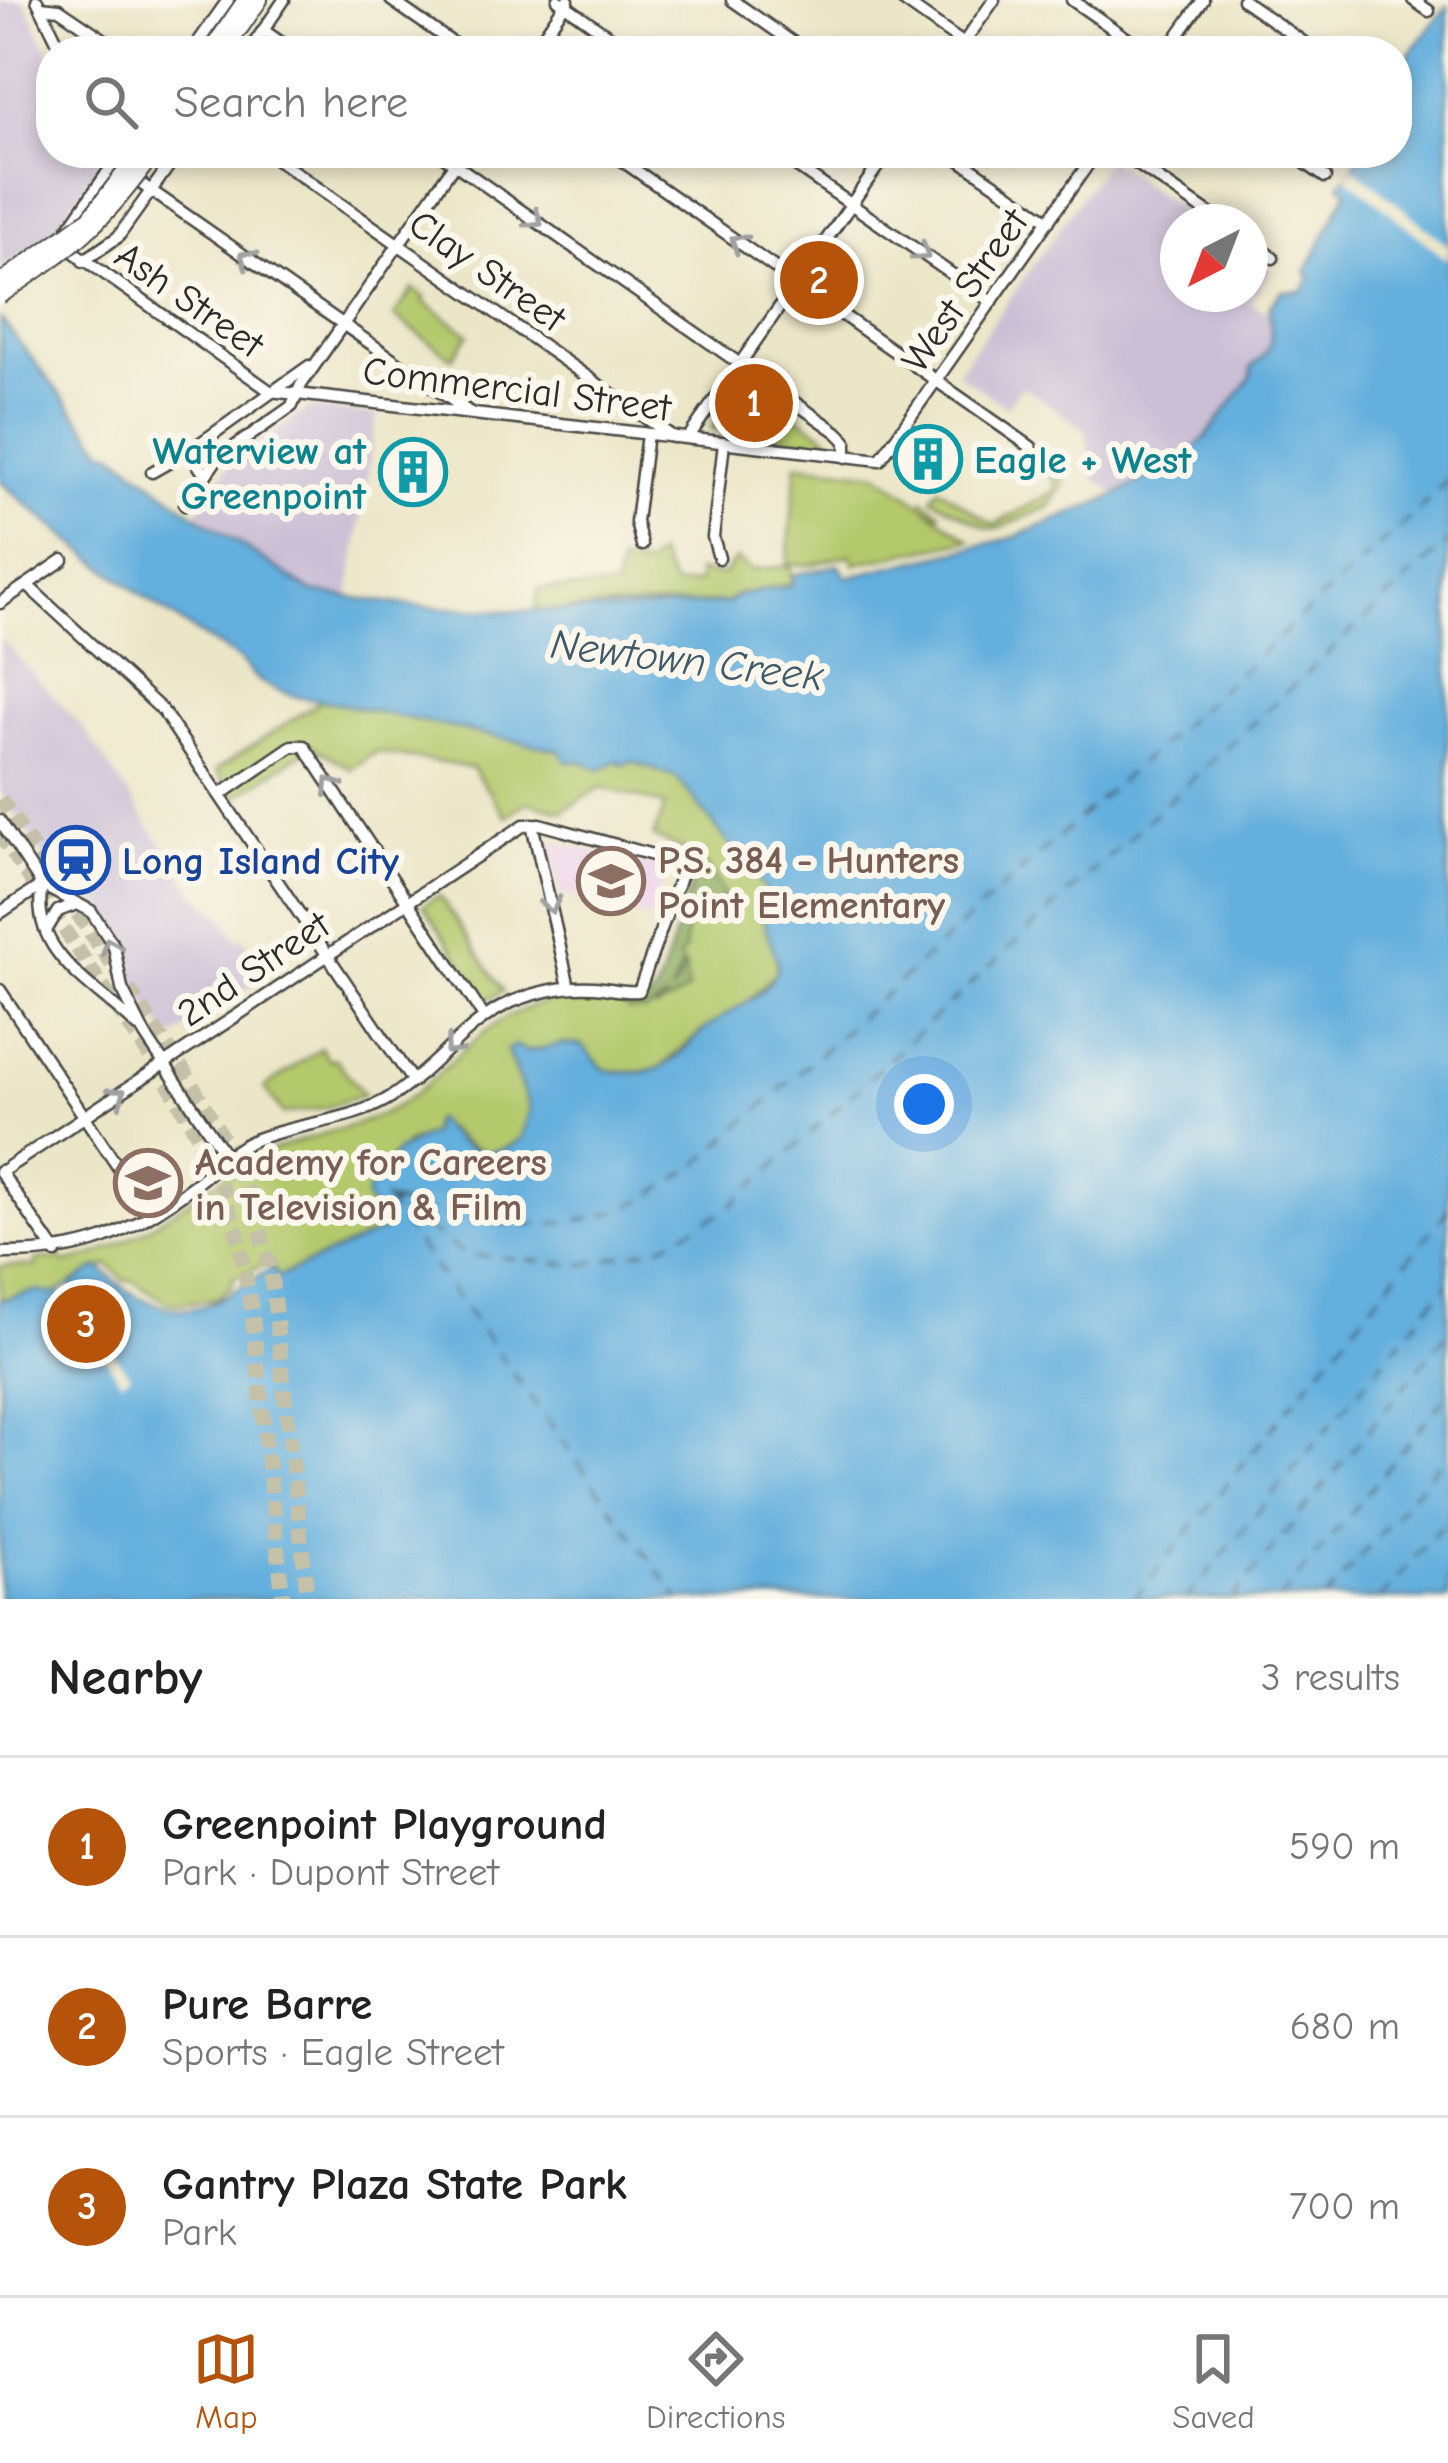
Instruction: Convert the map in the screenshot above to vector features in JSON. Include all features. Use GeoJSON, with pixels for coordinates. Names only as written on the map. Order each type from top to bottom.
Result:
{"type":"FeatureCollection","features":[{"type":"Feature","properties":{"kind":"main road"},"geometry":{"type":"LineString","coordinates":[[220,36],[245,0]]}},
{"type":"Feature","properties":{"kind":"main road"},"geometry":{"type":"LineString","coordinates":[[235,36],[260,0]]}},
{"type":"Feature","properties":{"kind":"main road"},"geometry":{"type":"LineString","coordinates":[[0,282],[88,218],[127,168]]}},
{"type":"Feature","properties":{"kind":"main road"},"geometry":{"type":"LineString","coordinates":[[0,296],[98,225],[142,168]]}},
{"type":"Feature","properties":{"kind":"street"},"geometry":{"type":"LineString","coordinates":[[259,36],[284,0]]}},
{"type":"Feature","properties":{"kind":"street"},"geometry":{"type":"LineString","coordinates":[[391,0],[443,36]]}},
{"type":"Feature","properties":{"kind":"street"},"geometry":{"type":"LineString","coordinates":[[732,0],[784,36]]}},
{"type":"Feature","properties":{"kind":"street"},"geometry":{"type":"LineString","coordinates":[[902,0],[950,36]]}},
{"type":"Feature","properties":{"kind":"street"},"geometry":{"type":"LineString","coordinates":[[973,36],[994,0]]}},
{"type":"Feature","properties":{"kind":"street"},"geometry":{"type":"LineString","coordinates":[[1072,0],[1124,36]]}},
{"type":"Feature","properties":{"kind":"street"},"geometry":{"type":"LineString","coordinates":[[1178,36],[1203,0]]}},
{"type":"Feature","properties":{"kind":"street"},"geometry":{"type":"LineString","coordinates":[[1243,0],[1295,36]]}},
{"type":"Feature","properties":{"kind":"street"},"geometry":{"type":"LineString","coordinates":[[1413,0],[1429,11]]}},
{"type":"Feature","properties":{"kind":"street"},"geometry":{"type":"LineString","coordinates":[[202,36],[225,1]]}},
{"type":"Feature","properties":{"kind":"street"},"geometry":{"type":"LineString","coordinates":[[542,36],[564,2],[610,36]]}},
{"type":"Feature","properties":{"kind":"street"},"geometry":{"type":"LineString","coordinates":[[39,4],[55,36]]}},
{"type":"Feature","properties":{"kind":"street"},"geometry":{"type":"LineString","coordinates":[[39,4],[59,8],[99,36]]}},
{"type":"Feature","properties":{"kind":"street"},"geometry":{"type":"LineString","coordinates":[[263,30],[272,36]]}},
{"type":"Feature","properties":{"kind":"street","name":"Ash Street"},"geometry":{"type":"LineString","coordinates":[[109,168],[63,242],[83,261],[273,392],[293,394]]}},
{"type":"Feature","properties":{"kind":"street"},"geometry":{"type":"LineString","coordinates":[[124,168],[472,413]]}},
{"type":"Feature","properties":{"kind":"street"},"geometry":{"type":"LineString","coordinates":[[83,261],[118,237],[167,168]]}},
{"type":"Feature","properties":{"kind":"street","name":"Clay Street"},"geometry":{"type":"LineString","coordinates":[[289,168],[674,437]]}},
{"type":"Feature","properties":{"kind":"street"},"geometry":{"type":"LineString","coordinates":[[184,505],[217,460],[291,408],[293,394],[451,168]]}},
{"type":"Feature","properties":{"kind":"street"},"geometry":{"type":"LineString","coordinates":[[472,168],[841,434],[846,457]]}},
{"type":"Feature","properties":{"kind":"street"},"geometry":{"type":"LineString","coordinates":[[632,168],[1031,447]]}},
{"type":"Feature","properties":{"kind":"street"},"geometry":{"type":"LineString","coordinates":[[799,168],[992,302]]}},
{"type":"Feature","properties":{"kind":"street"},"geometry":{"type":"LineString","coordinates":[[688,438],[876,168]]}},
{"type":"Feature","properties":{"kind":"street"},"geometry":{"type":"LineString","coordinates":[[972,168],[1049,221]]}},
{"type":"Feature","properties":{"kind":"street","name":"West Street"},"geometry":{"type":"LineString","coordinates":[[880,460],[1086,168]]}},
{"type":"Feature","properties":{"kind":"street"},"geometry":{"type":"LineString","coordinates":[[1143,168],[1195,204]]}},
{"type":"Feature","properties":{"kind":"street"},"geometry":{"type":"LineString","coordinates":[[1311,168],[1325,178]]}},
{"type":"Feature","properties":{"kind":"street"},"geometry":{"type":"LineString","coordinates":[[1268,255],[1273,258]]}},
{"type":"Feature","properties":{"kind":"street"},"geometry":{"type":"LineString","coordinates":[[152,472],[316,361]]}},
{"type":"Feature","properties":{"kind":"street"},"geometry":{"type":"LineString","coordinates":[[422,407],[431,399],[430,386]]}},
{"type":"Feature","properties":{"kind":"street","name":"Commercial Street"},"geometry":{"type":"LineString","coordinates":[[293,394],[880,460]]}},
{"type":"Feature","properties":{"kind":"street"},"geometry":{"type":"LineString","coordinates":[[633,432],[637,411]]}},
{"type":"Feature","properties":{"kind":"street"},"geometry":{"type":"LineString","coordinates":[[642,545],[636,522],[647,434]]}},
{"type":"Feature","properties":{"kind":"street"},"geometry":{"type":"LineString","coordinates":[[719,558],[713,536],[724,443]]}},
{"type":"Feature","properties":{"kind":"street"},"geometry":{"type":"LineString","coordinates":[[189,451],[205,475]]}},
{"type":"Feature","properties":{"kind":"street"},"geometry":{"type":"LineString","coordinates":[[0,603],[63,560]]}},
{"type":"Feature","properties":{"kind":"street"},"geometry":{"type":"LineString","coordinates":[[27,585],[157,704],[413,1082]]}},
{"type":"Feature","properties":{"kind":"street"},"geometry":{"type":"LineString","coordinates":[[220,795],[292,746],[304,746],[484,1017]]}},
{"type":"Feature","properties":{"kind":"street"},"geometry":{"type":"LineString","coordinates":[[0,821],[42,885],[91,910],[115,946],[122,989],[145,1034],[226,1158]]}},
{"type":"Feature","properties":{"kind":"street"},"geometry":{"type":"LineString","coordinates":[[0,1253],[56,1253],[98,1241],[150,1215],[226,1158],[270,1134],[360,1112],[413,1082],[484,1017],[517,1000],[569,987],[640,992],[680,866],[532,824],[569,987]]}},
{"type":"Feature","properties":{"kind":"street","name":"2nd Street"},"geometry":{"type":"LineString","coordinates":[[0,1172],[522,825],[532,824]]}},
{"type":"Feature","properties":{"kind":"street"},"geometry":{"type":"LineString","coordinates":[[0,914],[42,885]]}},
{"type":"Feature","properties":{"kind":"street"},"geometry":{"type":"LineString","coordinates":[[42,885],[40,903],[46,929],[74,975],[105,995],[145,1034]]}},
{"type":"Feature","properties":{"kind":"street"},"geometry":{"type":"LineString","coordinates":[[46,929],[58,911],[80,904]]}},
{"type":"Feature","properties":{"kind":"street"},"geometry":{"type":"LineString","coordinates":[[0,990],[150,1215]]}},
{"type":"Feature","properties":{"kind":"street"},"geometry":{"type":"LineString","coordinates":[[0,1172],[56,1253]]}},
{"type":"Feature","properties":{"kind":"shaded area"},"geometry":{"type":"Polygon","coordinates":[[[0,0],[24,0],[41,36],[36,36],[36,168],[97,168],[46,241],[0,271],[0,0]]]}},
{"type":"Feature","properties":{"kind":"shaded area"},"geometry":{"type":"Polygon","coordinates":[[[1102,168],[1121,168],[1173,204],[1160,204],[1160,312],[1268,309],[1274,333],[1262,360],[1254,364],[1251,377],[1205,438],[1177,463],[1115,493],[1094,478],[1085,429],[1022,386],[1007,407],[957,373],[1102,168]]]}},
{"type":"Feature","properties":{"kind":"shaded area"},"geometry":{"type":"Polygon","coordinates":[[[308,408],[377,415],[349,597],[312,592],[195,515],[229,465],[308,408]]]}},
{"type":"Feature","properties":{"kind":"shaded area"},"geometry":{"type":"Polygon","coordinates":[[[0,638],[84,729],[195,893],[221,915],[237,940],[242,937],[267,975],[170,1040],[130,977],[127,944],[100,904],[56,876],[0,792],[0,638]]]}},
{"type":"Feature","properties":{"kind":"shaded area","name":"P.S. 384 - Hunters Point Elementary"},"geometry":{"type":"Polygon","coordinates":[[[548,840],[667,870],[651,919],[560,893],[548,840]]]}},
{"type":"Feature","properties":{"kind":"green space"},"geometry":{"type":"Polygon","coordinates":[[[413,289],[469,334],[452,358],[394,316],[413,289]]]}},
{"type":"Feature","properties":{"kind":"green space"},"geometry":{"type":"Polygon","coordinates":[[[745,380],[835,442],[834,444],[712,428],[745,380]]]}},
{"type":"Feature","properties":{"kind":"green space"},"geometry":{"type":"Polygon","coordinates":[[[797,464],[877,473],[920,504],[923,500],[941,512],[923,506],[970,540],[854,564],[851,555],[808,565],[787,564],[797,464]]]}},
{"type":"Feature","properties":{"kind":"green space"},"geometry":{"type":"Polygon","coordinates":[[[1044,464],[1065,484],[1049,507],[998,529],[932,498],[939,488],[994,525],[1055,491],[1056,481],[1045,473],[1044,464]]]}},
{"type":"Feature","properties":{"kind":"green space"},"geometry":{"type":"Polygon","coordinates":[[[658,555],[674,586],[699,583],[698,572],[723,575],[736,559],[751,570],[791,566],[792,584],[736,595],[728,602],[535,611],[538,589],[615,588],[620,562],[646,566],[658,555]]]}},
{"type":"Feature","properties":{"kind":"green space"},"geometry":{"type":"Polygon","coordinates":[[[322,700],[559,750],[597,766],[618,759],[622,765],[632,761],[677,778],[765,889],[764,911],[777,972],[748,1001],[702,1031],[660,1068],[604,1070],[581,1045],[507,1050],[530,1109],[521,1139],[500,1150],[482,1151],[446,1128],[407,1143],[366,1199],[387,1228],[277,1277],[270,1262],[232,1279],[233,1284],[217,1298],[178,1304],[168,1303],[132,1280],[125,1281],[108,1265],[50,1296],[35,1291],[0,1300],[0,1266],[36,1266],[36,1260],[61,1258],[65,1263],[116,1246],[249,1161],[365,1121],[402,1103],[480,1035],[520,1011],[582,998],[637,1007],[656,993],[695,872],[685,851],[654,837],[665,805],[601,787],[563,811],[527,802],[506,816],[472,768],[376,752],[351,769],[313,746],[234,798],[216,770],[322,700]]]}},
{"type":"Feature","properties":{"kind":"green space"},"geometry":{"type":"Polygon","coordinates":[[[680,848],[707,868],[725,898],[692,915],[686,929],[679,958],[683,965],[670,993],[685,964],[688,991],[654,1010],[667,998],[646,1011],[627,1010],[656,993],[694,878],[692,861],[680,848]]]}},
{"type":"Feature","properties":{"kind":"green space"},"geometry":{"type":"Polygon","coordinates":[[[439,895],[503,991],[487,1000],[423,905],[439,895]]]}},
{"type":"Feature","properties":{"kind":"green space"},"geometry":{"type":"Polygon","coordinates":[[[321,1048],[364,1095],[283,1114],[264,1088],[321,1048]]]}},
{"type":"Feature","properties":{"kind":"water","name":"Newtown Creek"},"geometry":{"type":"Polygon","coordinates":[[[1448,6],[1448,1599],[0,1599],[0,1301],[35,1291],[55,1294],[98,1267],[150,1302],[187,1309],[219,1299],[273,1268],[278,1277],[386,1229],[366,1199],[367,1192],[397,1151],[431,1133],[433,1120],[474,1150],[497,1151],[521,1139],[530,1109],[507,1050],[515,1045],[528,1052],[581,1045],[605,1070],[660,1068],[712,1023],[757,995],[778,964],[760,911],[765,889],[677,778],[632,761],[622,765],[618,760],[600,770],[581,761],[567,762],[559,750],[283,693],[261,682],[236,657],[143,596],[56,529],[0,481],[0,318],[106,452],[110,450],[195,515],[312,592],[413,606],[503,611],[728,603],[736,596],[792,585],[793,575],[839,565],[846,577],[1012,538],[1110,498],[1177,463],[1205,438],[1251,377],[1252,366],[1266,353],[1271,338],[1270,305],[1282,291],[1302,291],[1310,278],[1306,272],[1348,190],[1340,185],[1353,168],[1412,168],[1412,50],[1448,6]]]}},
{"type":"Feature","properties":{"kind":"pier"},"geometry":{"type":"Polygon","coordinates":[[[1354,168],[1448,246],[1447,260],[1346,176],[1354,168]]]}},
{"type":"Feature","properties":{"kind":"pier"},"geometry":{"type":"Polygon","coordinates":[[[70,1287],[90,1318],[97,1300],[93,1322],[97,1327],[104,1310],[101,1338],[130,1375],[121,1381],[90,1335],[85,1337],[74,1321],[78,1318],[60,1292],[70,1287]]]}},
{"type":"Feature","properties":{"kind":"ferry route"},"geometry":{"type":"LineString","coordinates":[[391,1201],[482,1222],[547,1224],[609,1213],[638,1202],[694,1168],[1448,479]]}},
{"type":"Feature","properties":{"kind":"ferry route"},"geometry":{"type":"LineString","coordinates":[[383,1198],[464,1254],[582,1265],[661,1246],[728,1209],[1448,542]]}},
{"type":"Feature","properties":{"kind":"ferry route"},"geometry":{"type":"LineString","coordinates":[[385,1200],[679,1599]]}},
{"type":"Feature","properties":{"kind":"ferry route"},"geometry":{"type":"LineString","coordinates":[[1134,1599],[1448,1210]]}},
{"type":"Feature","properties":{"kind":"ferry route"},"geometry":{"type":"LineString","coordinates":[[1186,1599],[1448,1283]]}},
{"type":"Feature","properties":{"kind":"ferry route"},"geometry":{"type":"LineString","coordinates":[[1232,1599],[1448,1332]]}},
{"type":"Feature","properties":{"kind":"ferry route"},"geometry":{"type":"LineString","coordinates":[[1280,1599],[1448,1394]]}},
{"type":"Feature","properties":{"kind":"ferry route"},"geometry":{"type":"LineString","coordinates":[[1325,1599],[1448,1452]]}},
{"type":"Feature","properties":{"kind":"ferry route"},"geometry":{"type":"LineString","coordinates":[[1380,1599],[1448,1518]]}},
{"type":"Feature","properties":{"kind":"tunnel"},"geometry":{"type":"LineString","coordinates":[[0,799],[190,1080],[250,1196],[270,1266],[308,1599]]}},
{"type":"Feature","properties":{"kind":"tunnel"},"geometry":{"type":"LineString","coordinates":[[0,834],[173,1091],[216,1169],[238,1236],[251,1305],[283,1599]]}},
{"type":"Feature","properties":{"kind":"place","name":"Pure Barre"},"geometry":{"type":"Point","coordinates":[819,280]}},
{"type":"Feature","properties":{"kind":"place","name":"Greenpoint Playground"},"geometry":{"type":"Point","coordinates":[754,403]}},
{"type":"Feature","properties":{"kind":"place","name":"Eagle + West"},"geometry":{"type":"Point","coordinates":[928,459]}},
{"type":"Feature","properties":{"kind":"place","name":"Waterview at Greenpoint"},"geometry":{"type":"Point","coordinates":[413,472]}},
{"type":"Feature","properties":{"kind":"place","name":"Long Island City"},"geometry":{"type":"Point","coordinates":[76,860]}},
{"type":"Feature","properties":{"kind":"place","name":"P.S. 384 - Hunters Point Elementary"},"geometry":{"type":"Point","coordinates":[611,881]}},
{"type":"Feature","properties":{"kind":"place","name":"Academy for Careers in Television & Film"},"geometry":{"type":"Point","coordinates":[148,1183]}},
{"type":"Feature","properties":{"kind":"place","name":"Gantry Plaza State Park"},"geometry":{"type":"Point","coordinates":[86,1324]}}]}
